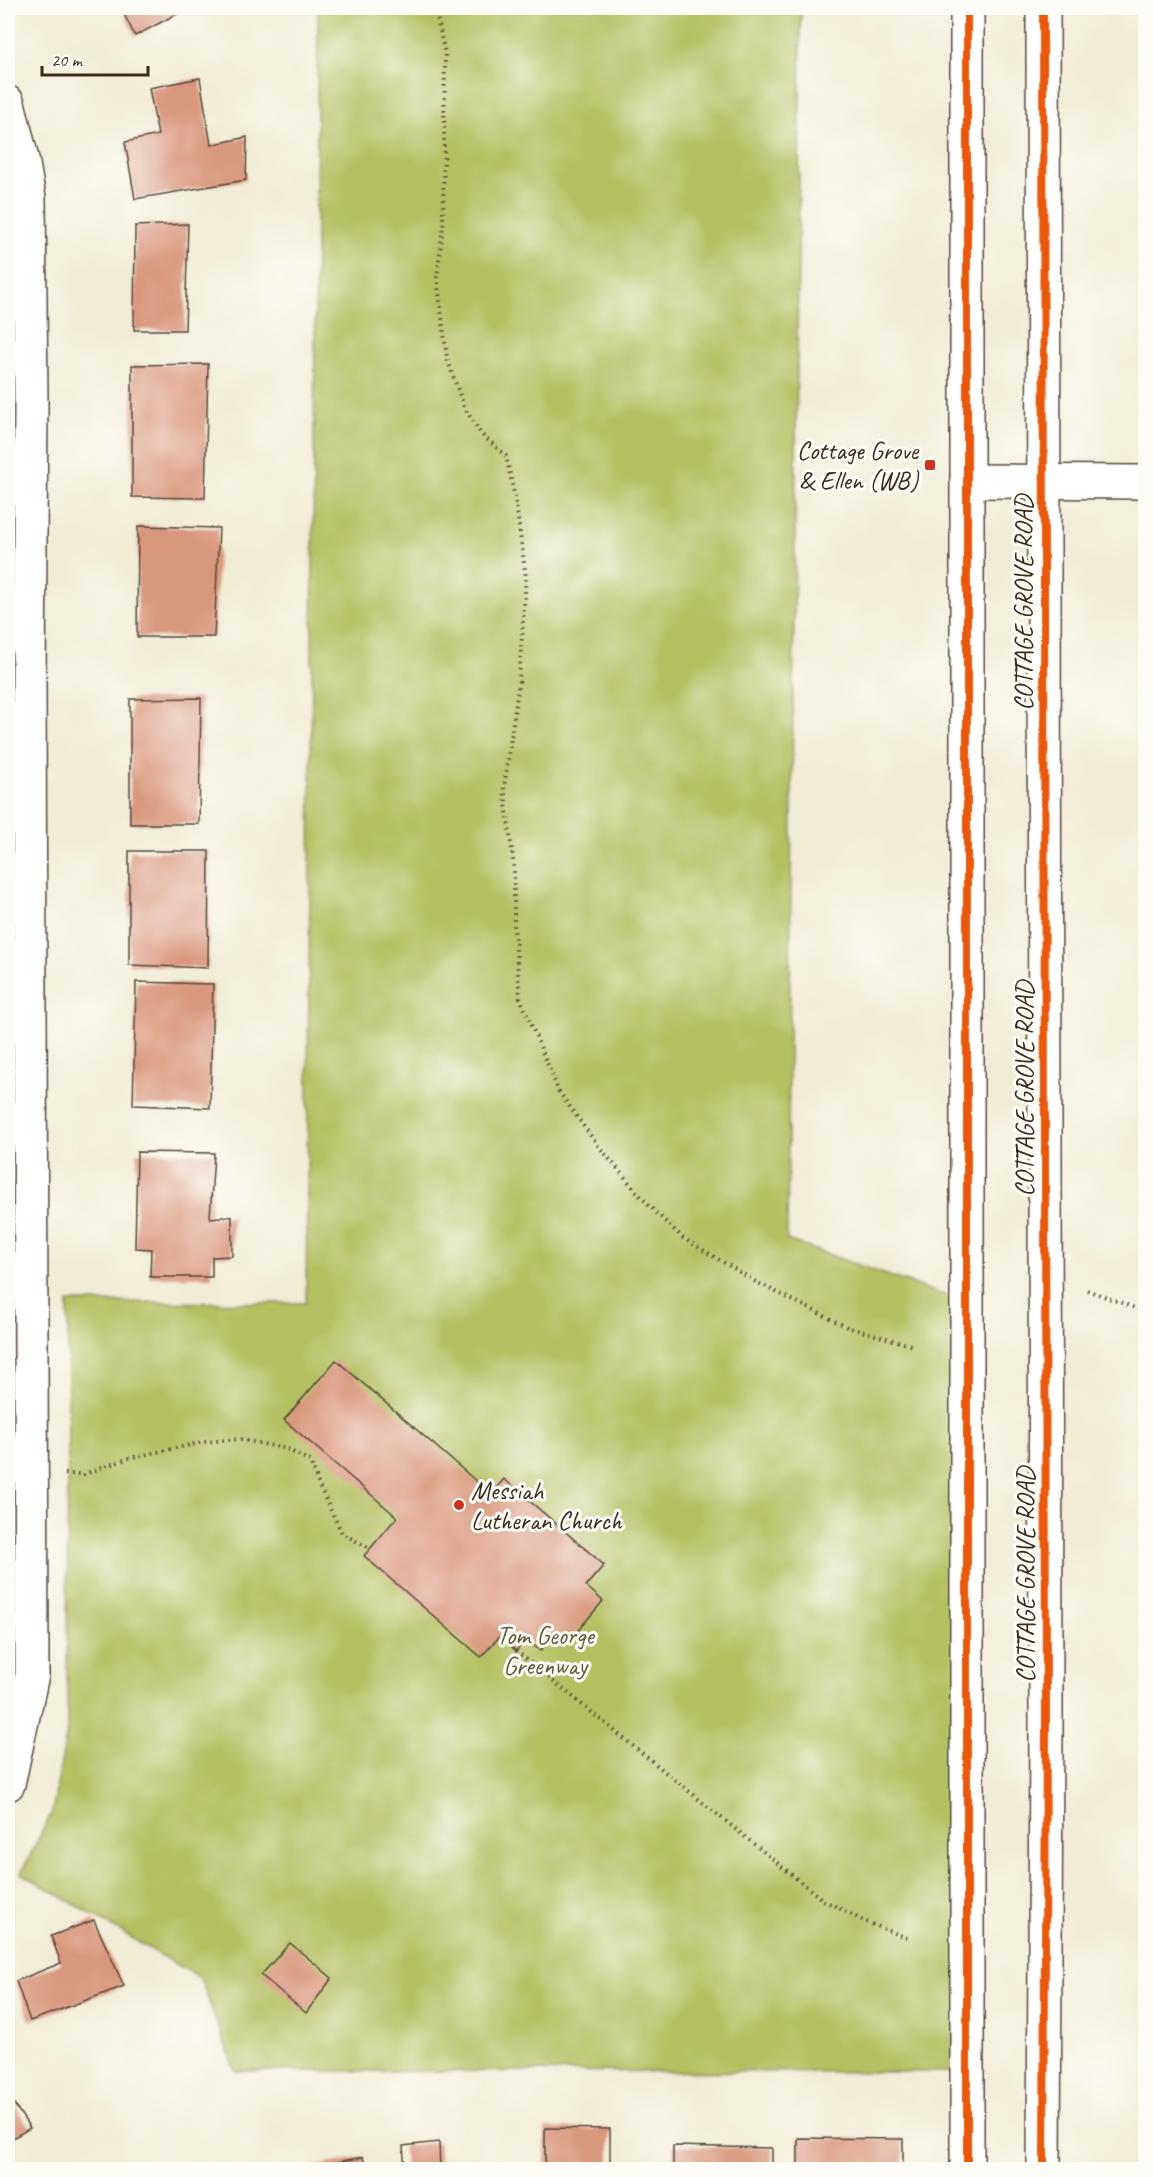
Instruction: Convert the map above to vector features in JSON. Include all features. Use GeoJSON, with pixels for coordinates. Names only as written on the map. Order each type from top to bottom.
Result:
{"type":"FeatureCollection","features":[{"type":"Feature","properties":{"kind":"main road"},"geometry":{"type":"LineString","coordinates":[[967,8],[968,2169]]}},
{"type":"Feature","properties":{"kind":"main road","name":"COTTAGE GROVE ROAD"},"geometry":{"type":"LineString","coordinates":[[1043,8],[1046,1690],[1044,2169]]}},
{"type":"Feature","properties":{"kind":"main road"},"geometry":{"type":"LineString","coordinates":[[8,103],[29,198],[32,1675],[8,1784]]}},
{"type":"Feature","properties":{"kind":"main road"},"geometry":{"type":"LineString","coordinates":[[967,481],[1146,482]]}},
{"type":"Feature","properties":{"kind":"path"},"geometry":{"type":"LineString","coordinates":[[435,8],[445,54],[443,227],[437,277],[447,358],[464,407],[481,434],[506,456],[515,498],[526,577],[519,681],[504,788],[514,867],[514,927],[520,998],[559,1092],[596,1143],[648,1204],[683,1238],[756,1282],[848,1327],[914,1346]]}},
{"type":"Feature","properties":{"kind":"path"},"geometry":{"type":"LineString","coordinates":[[1087,1290],[1146,1312]]}},
{"type":"Feature","properties":{"kind":"path"},"geometry":{"type":"LineString","coordinates":[[64,1474],[84,1474],[129,1458],[204,1442],[239,1439],[287,1449],[310,1461],[320,1488],[342,1533],[370,1549]]}},
{"type":"Feature","properties":{"kind":"path"},"geometry":{"type":"LineString","coordinates":[[516,1651],[823,1900],[862,1920],[907,1938]]}},
{"type":"Feature","properties":{"kind":"green space","name":"Tom George Greenway"},"geometry":{"type":"Polygon","coordinates":[[[318,8],[801,8],[787,1240],[967,1303],[964,2072],[235,2071],[200,1978],[21,1873],[52,1812],[67,1731],[68,1302],[306,1303],[318,8]]]}},
{"type":"Feature","properties":{"kind":"building"},"geometry":{"type":"Polygon","coordinates":[[[121,8],[188,8],[135,36],[121,8]]]}},
{"type":"Feature","properties":{"kind":"building"},"geometry":{"type":"Polygon","coordinates":[[[200,78],[211,145],[247,137],[246,180],[135,199],[125,142],[158,135],[149,88],[200,78]]]}},
{"type":"Feature","properties":{"kind":"building"},"geometry":{"type":"Polygon","coordinates":[[[188,224],[185,330],[134,330],[135,226],[188,224]]]}},
{"type":"Feature","properties":{"kind":"building"},"geometry":{"type":"Polygon","coordinates":[[[208,364],[205,498],[132,497],[132,365],[208,364]]]}},
{"type":"Feature","properties":{"kind":"building"},"geometry":{"type":"Polygon","coordinates":[[[138,526],[219,528],[214,637],[137,637],[138,526]]]}},
{"type":"Feature","properties":{"kind":"building"},"geometry":{"type":"Polygon","coordinates":[[[201,698],[199,824],[130,824],[130,699],[201,698]]]}},
{"type":"Feature","properties":{"kind":"building"},"geometry":{"type":"Polygon","coordinates":[[[129,851],[209,851],[208,968],[129,965],[129,851]]]}},
{"type":"Feature","properties":{"kind":"building"},"geometry":{"type":"Polygon","coordinates":[[[136,982],[213,984],[210,1108],[133,1105],[136,982]]]}},
{"type":"Feature","properties":{"kind":"building"},"geometry":{"type":"Polygon","coordinates":[[[137,1152],[214,1153],[210,1218],[232,1216],[232,1256],[212,1257],[212,1277],[150,1277],[151,1249],[135,1248],[137,1152]]]}},
{"type":"Feature","properties":{"kind":"building","name":"Messiah Lutheran Church"},"geometry":{"type":"Polygon","coordinates":[[[336,1360],[491,1494],[504,1479],[604,1565],[586,1586],[603,1601],[568,1642],[556,1632],[540,1651],[526,1639],[516,1651],[500,1636],[481,1657],[364,1556],[397,1517],[284,1420],[336,1360]]]}},
{"type":"Feature","properties":{"kind":"building"},"geometry":{"type":"Polygon","coordinates":[[[94,1920],[124,1986],[30,2021],[16,1981],[61,1963],[51,1936],[94,1920]]]}},
{"type":"Feature","properties":{"kind":"building"},"geometry":{"type":"Polygon","coordinates":[[[290,1943],[332,1978],[306,2013],[261,1975],[290,1943]]]}},
{"type":"Feature","properties":{"kind":"building"},"geometry":{"type":"Polygon","coordinates":[[[8,2095],[30,2128],[8,2141],[8,2095]]]}},
{"type":"Feature","properties":{"kind":"building"},"geometry":{"type":"Polygon","coordinates":[[[545,2128],[610,2129],[610,2163],[649,2164],[649,2170],[545,2170],[545,2128]]]}},
{"type":"Feature","properties":{"kind":"building"},"geometry":{"type":"Polygon","coordinates":[[[798,2138],[903,2139],[903,2170],[798,2170],[798,2138]]]}},
{"type":"Feature","properties":{"kind":"building"},"geometry":{"type":"Polygon","coordinates":[[[439,2142],[440,2170],[405,2170],[403,2146],[439,2142]]]}},
{"type":"Feature","properties":{"kind":"building"},"geometry":{"type":"Polygon","coordinates":[[[673,2146],[772,2148],[772,2170],[673,2170],[673,2146]]]}},
{"type":"Feature","properties":{"kind":"building"},"geometry":{"type":"Polygon","coordinates":[[[363,2157],[366,2170],[307,2170],[307,2168],[363,2157]]]}},
{"type":"Feature","properties":{"kind":"cycle path"},"geometry":{"type":"LineString","coordinates":[[967,8],[967,2170]]}},
{"type":"Feature","properties":{"kind":"cycle path"},"geometry":{"type":"LineString","coordinates":[[1043,8],[1046,1726],[1044,2170]]}},
{"type":"Feature","properties":{"kind":"place","name":"Cottage Grove & Ellen (WB)"},"geometry":{"type":"Point","coordinates":[930,465]}},
{"type":"Feature","properties":{"kind":"place","name":"Messiah Lutheran Church"},"geometry":{"type":"Point","coordinates":[459,1505]}}]}
